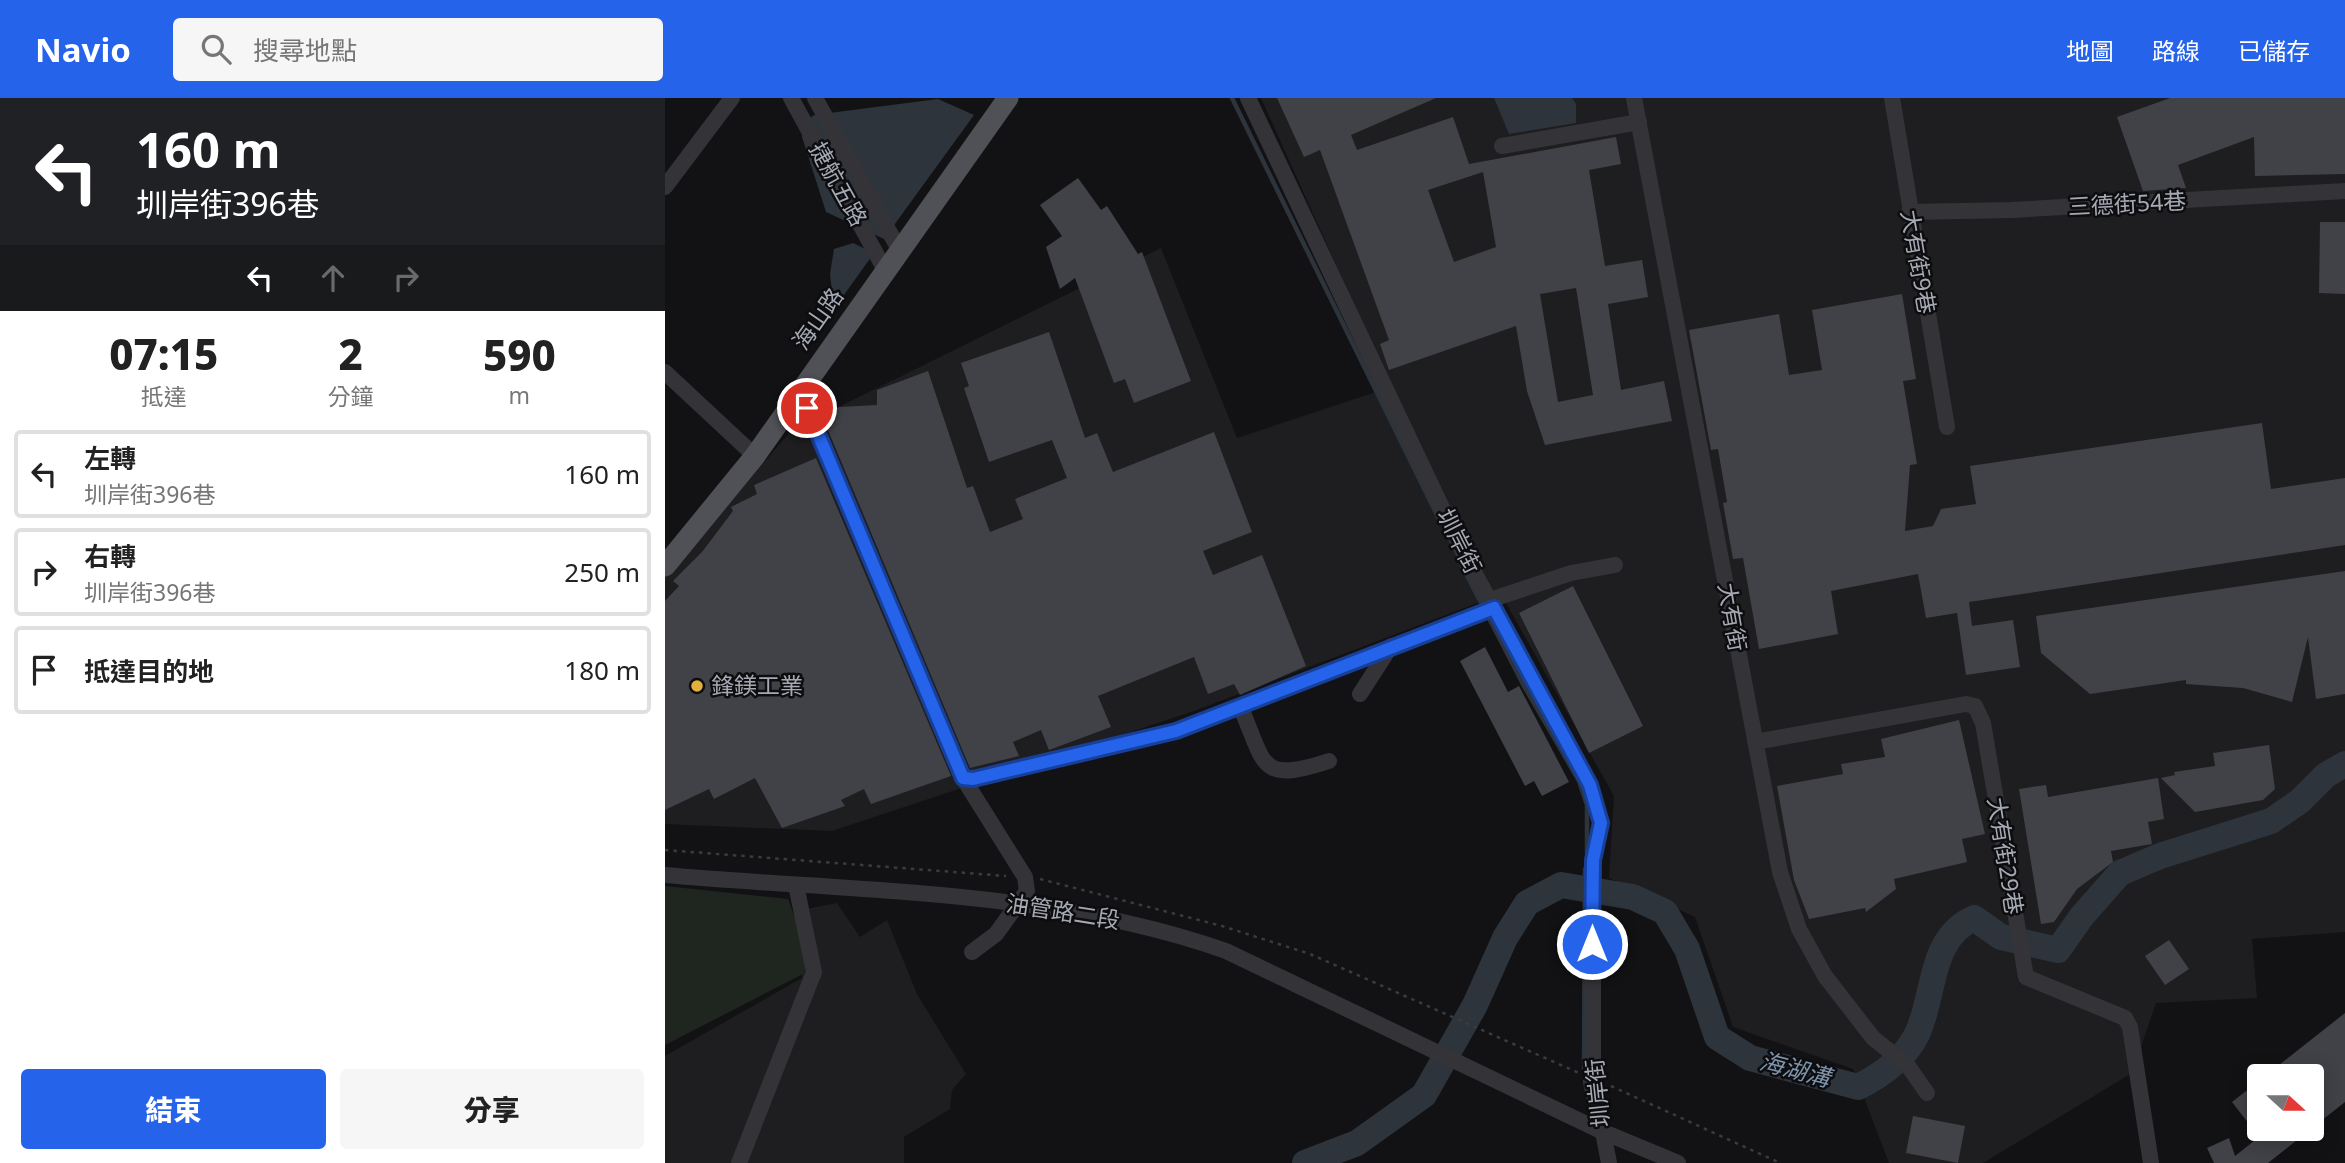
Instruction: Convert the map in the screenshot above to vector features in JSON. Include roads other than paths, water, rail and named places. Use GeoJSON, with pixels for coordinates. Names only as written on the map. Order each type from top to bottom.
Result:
{"type":"FeatureCollection","features":[{"type":"Feature","properties":{"kind":"main road","name":"海山路"},"geometry":{"type":"LineString","coordinates":[[665,566],[755,456],[1008,98]]}},
{"type":"Feature","properties":{"kind":"street"},"geometry":{"type":"LineString","coordinates":[[665,187],[732,98]]}},
{"type":"Feature","properties":{"kind":"street","name":"捷航五路"},"geometry":{"type":"LineString","coordinates":[[791,98],[885,270]]}},
{"type":"Feature","properties":{"kind":"street","name":"捷航五路"},"geometry":{"type":"LineString","coordinates":[[814,98],[900,251]]}},
{"type":"Feature","properties":{"kind":"street","name":"圳岸街"},"geometry":{"type":"LineString","coordinates":[[1248,98],[1462,550],[1590,785],[1601,823],[1593,860],[1593,1079],[1608,1163]]}},
{"type":"Feature","properties":{"kind":"street","name":"大有街"},"geometry":{"type":"LineString","coordinates":[[1634,98],[1780,872],[1799,929],[1825,976],[1873,1038],[1908,1066],[1927,1093]]}},
{"type":"Feature","properties":{"kind":"street","name":"大有街9巷"},"geometry":{"type":"LineString","coordinates":[[1892,98],[1947,426]]}},
{"type":"Feature","properties":{"kind":"street"},"geometry":{"type":"LineString","coordinates":[[1502,146],[1639,122]]}},
{"type":"Feature","properties":{"kind":"street","name":"三德街54巷"},"geometry":{"type":"LineString","coordinates":[[1909,212],[2012,210],[2345,191]]}},
{"type":"Feature","properties":{"kind":"street"},"geometry":{"type":"LineString","coordinates":[[666,374],[755,456]]}},
{"type":"Feature","properties":{"kind":"street"},"geometry":{"type":"LineString","coordinates":[[807,408],[963,778],[1025,877],[1027,891],[1020,903],[996,934],[972,952]]}},
{"type":"Feature","properties":{"kind":"street"},"geometry":{"type":"LineString","coordinates":[[963,778],[1013,770],[1176,731],[1475,615],[1492,605],[1570,573],[1615,565]]}},
{"type":"Feature","properties":{"kind":"street"},"geometry":{"type":"LineString","coordinates":[[1360,694],[1391,646]]}},
{"type":"Feature","properties":{"kind":"street","name":"大有街29巷"},"geometry":{"type":"LineString","coordinates":[[1755,742],[1966,704],[1975,706],[1983,723],[2026,977],[2125,1018],[2130,1027],[2151,1163]]}},
{"type":"Feature","properties":{"kind":"street"},"geometry":{"type":"LineString","coordinates":[[1240,706],[1266,764],[1279,772],[1299,771],[1329,761]]}},
{"type":"Feature","properties":{"kind":"street","name":"油管路二段"},"geometry":{"type":"LineString","coordinates":[[665,875],[1020,903],[1147,926],[1216,948],[1601,1131]]}},
{"type":"Feature","properties":{"kind":"street"},"geometry":{"type":"LineString","coordinates":[[739,1163],[814,972],[796,885]]}},
{"type":"Feature","properties":{"kind":"street"},"geometry":{"type":"LineString","coordinates":[[1601,1131],[1678,1163]]}},
{"type":"Feature","properties":{"kind":"waterway"},"geometry":{"type":"LineString","coordinates":[[1232,98],[1439,519]]}},
{"type":"Feature","properties":{"kind":"waterway"},"geometry":{"type":"LineString","coordinates":[[1461,564],[1524,686],[1579,781],[1587,805],[1587,853]]}},
{"type":"Feature","properties":{"kind":"waterway","name":"海湖溝"},"geometry":{"type":"LineString","coordinates":[[1305,1163],[1357,1143],[1424,1095],[1475,1005],[1505,938],[1527,903],[1561,885],[1633,897],[1665,912],[1687,949],[1717,1037],[1750,1058],[1858,1087],[1892,1065],[1912,1043],[1923,1018],[1941,953],[1948,939],[1959,927],[1974,918],[2001,937],[2058,950],[2082,916],[2120,873],[2160,856],[2271,821],[2300,801],[2326,775],[2345,764]]}},
{"type":"Feature","properties":{"kind":"waterway"},"geometry":{"type":"LineString","coordinates":[[1584,1071],[1585,869]]}},
{"type":"Feature","properties":{"kind":"waterway"},"geometry":{"type":"LineString","coordinates":[[1585,1081],[1590,1107]]}},
{"type":"Feature","properties":{"kind":"place","name":"鋒鎂工業"},"geometry":{"type":"Point","coordinates":[697,686]}}]}
